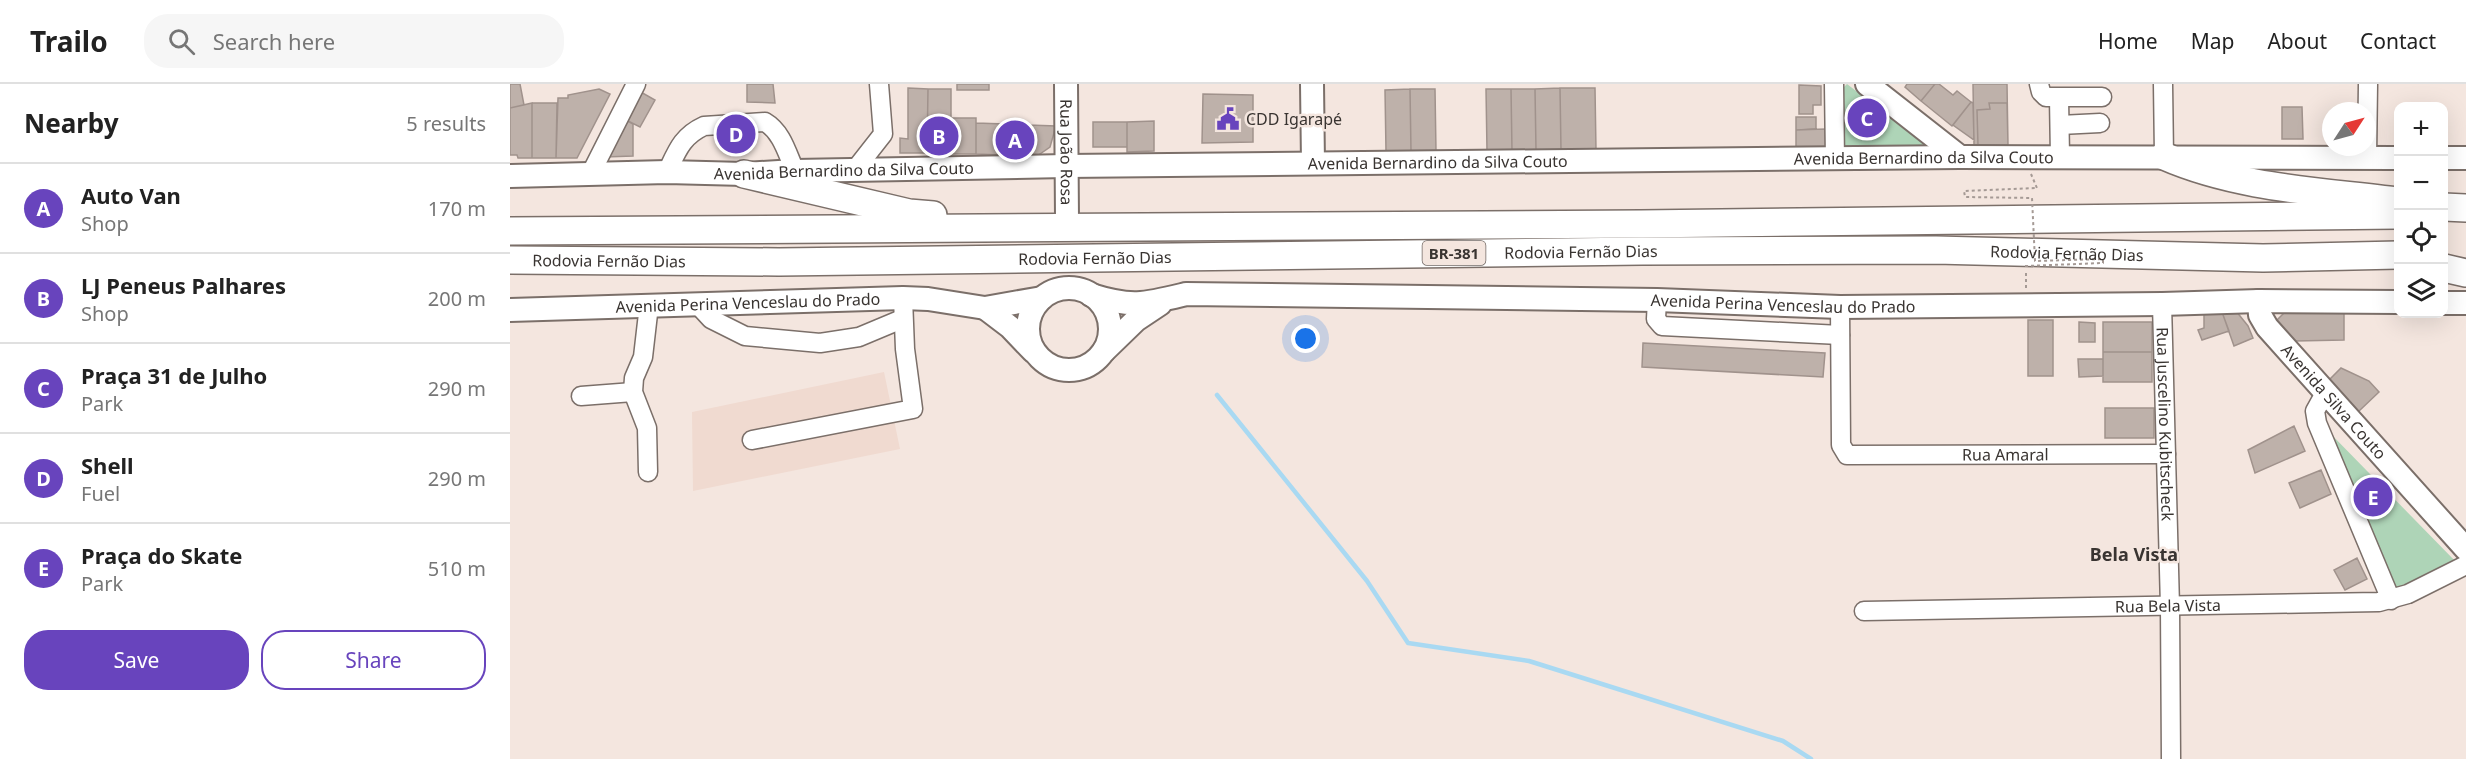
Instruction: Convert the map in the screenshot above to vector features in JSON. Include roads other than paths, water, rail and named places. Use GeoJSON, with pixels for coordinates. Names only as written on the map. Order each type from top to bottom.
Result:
{"type":"FeatureCollection","features":[{"type":"Feature","properties":{"kind":"highway"},"geometry":{"type":"LineString","coordinates":[[2164,156],[2194,169],[2232,180],[2394,200]]}},
{"type":"Feature","properties":{"kind":"highway"},"geometry":{"type":"LineString","coordinates":[[744,174],[909,213],[1057,223]]}},
{"type":"Feature","properties":{"kind":"highway"},"geometry":{"type":"LineString","coordinates":[[2448,207],[2466,208]]}},
{"type":"Feature","properties":{"kind":"highway"},"geometry":{"type":"LineString","coordinates":[[2448,215],[2466,214]]}},
{"type":"Feature","properties":{"kind":"highway","name":"Rodovia Fernão Dias"},"geometry":{"type":"LineString","coordinates":[[510,231],[1057,223],[2394,215]]}},
{"type":"Feature","properties":{"kind":"highway","name":"Rodovia Fernão Dias"},"geometry":{"type":"LineString","coordinates":[[510,260],[779,262],[1642,250],[1924,250],[2263,258],[2394,255]]}},
{"type":"Feature","properties":{"kind":"highway"},"geometry":{"type":"LineString","coordinates":[[2448,255],[2466,254]]}},
{"type":"Feature","properties":{"kind":"highway"},"geometry":{"type":"LineString","coordinates":[[2263,258],[2394,262]]}},
{"type":"Feature","properties":{"kind":"highway"},"geometry":{"type":"LineString","coordinates":[[2448,269],[2466,273]]}},
{"type":"Feature","properties":{"kind":"main road","name":"Rua João Rosa"},"geometry":{"type":"LineString","coordinates":[[1057,223],[1066,166],[1066,84]]}},
{"type":"Feature","properties":{"kind":"main road"},"geometry":{"type":"LineString","coordinates":[[1312,84],[1313,163]]}},
{"type":"Feature","properties":{"kind":"main road"},"geometry":{"type":"LineString","coordinates":[[1867,84],[1960,157]]}},
{"type":"Feature","properties":{"kind":"main road","name":"Avenida Bernardino da Silva Couto"},"geometry":{"type":"LineString","coordinates":[[510,176],[1313,163],[2164,156],[2394,158]]}},
{"type":"Feature","properties":{"kind":"main road"},"geometry":{"type":"LineString","coordinates":[[2448,158],[2466,158]]}},
{"type":"Feature","properties":{"kind":"main road"},"geometry":{"type":"LineString","coordinates":[[1068,277],[1092,295],[1107,315],[1109,339],[1104,351],[1090,364],[1071,370],[1057,369],[1036,354],[1028,331],[1034,307],[1068,277]]}},
{"type":"Feature","properties":{"kind":"main road","name":"Avenida Perina Venceslau do Prado"},"geometry":{"type":"LineString","coordinates":[[1092,295],[1123,305],[1186,294],[1657,300],[1840,307],[2259,301],[2394,302]]}},
{"type":"Feature","properties":{"kind":"main road","name":"Avenida Perina Venceslau do Prado"},"geometry":{"type":"LineString","coordinates":[[510,310],[649,305],[902,309],[928,299],[985,308],[1042,298]]}},
{"type":"Feature","properties":{"kind":"main road","name":"Avenida Perina Venceslau do Prado"},"geometry":{"type":"LineString","coordinates":[[1104,351],[1136,321],[1169,298]]}},
{"type":"Feature","properties":{"kind":"main road","name":"Avenida Silva Couto"},"geometry":{"type":"LineString","coordinates":[[2259,301],[2264,323],[2466,549]]}},
{"type":"Feature","properties":{"kind":"main road"},"geometry":{"type":"LineString","coordinates":[[2448,303],[2466,303]]}},
{"type":"Feature","properties":{"kind":"main road","name":"Avenida Perina Venceslau do Prado"},"geometry":{"type":"LineString","coordinates":[[985,308],[1010,327],[1036,354]]}},
{"type":"Feature","properties":{"kind":"street"},"geometry":{"type":"LineString","coordinates":[[590,175],[636,84]]}},
{"type":"Feature","properties":{"kind":"street"},"geometry":{"type":"LineString","coordinates":[[854,171],[883,135],[879,84]]}},
{"type":"Feature","properties":{"kind":"street"},"geometry":{"type":"LineString","coordinates":[[1833,84],[1835,160]]}},
{"type":"Feature","properties":{"kind":"street"},"geometry":{"type":"LineString","coordinates":[[2039,84],[2040,92],[2046,98],[2102,97]]}},
{"type":"Feature","properties":{"kind":"street"},"geometry":{"type":"LineString","coordinates":[[2163,84],[2164,156]]}},
{"type":"Feature","properties":{"kind":"street"},"geometry":{"type":"LineString","coordinates":[[2367,158],[2368,84]]}},
{"type":"Feature","properties":{"kind":"street"},"geometry":{"type":"LineString","coordinates":[[2059,98],[2060,157]]}},
{"type":"Feature","properties":{"kind":"street"},"geometry":{"type":"LineString","coordinates":[[667,172],[683,138],[697,129],[704,126],[765,122],[774,127],[780,136],[795,171]]}},
{"type":"Feature","properties":{"kind":"street"},"geometry":{"type":"LineString","coordinates":[[2060,125],[2100,123]]}},
{"type":"Feature","properties":{"kind":"street"},"geometry":{"type":"LineString","coordinates":[[1657,300],[1656,319],[1662,326],[1840,334],[1840,307]]}},
{"type":"Feature","properties":{"kind":"street","name":"Rua Juscelino Kubitscheck"},"geometry":{"type":"LineString","coordinates":[[2162,304],[2170,607],[2171,759]]}},
{"type":"Feature","properties":{"kind":"street"},"geometry":{"type":"LineString","coordinates":[[648,472],[647,428],[633,392],[634,378],[643,357],[649,305]]}},
{"type":"Feature","properties":{"kind":"street"},"geometry":{"type":"LineString","coordinates":[[698,305],[711,320],[745,336],[820,343],[860,337],[902,309],[913,409],[752,441]]}},
{"type":"Feature","properties":{"kind":"street","name":"Rua Amaral"},"geometry":{"type":"LineString","coordinates":[[1840,334],[1841,445],[1844,453],[1851,456],[2166,454]]}},
{"type":"Feature","properties":{"kind":"street"},"geometry":{"type":"LineString","coordinates":[[581,396],[633,392]]}},
{"type":"Feature","properties":{"kind":"street"},"geometry":{"type":"LineString","coordinates":[[2325,393],[2315,411],[2317,423],[2391,600]]}},
{"type":"Feature","properties":{"kind":"street","name":"Rua Bela Vista"},"geometry":{"type":"LineString","coordinates":[[1864,611],[2379,602],[2391,600],[2423,587],[2466,565]]}},
{"type":"Feature","properties":{"kind":"waterway"},"geometry":{"type":"LineString","coordinates":[[1217,395],[1367,581],[1408,643],[1529,661],[1783,741],[1811,759]]}},
{"type":"Feature","properties":{"kind":"place","name":"Praça 31 de Julho"},"geometry":{"type":"Point","coordinates":[1867,118]}},
{"type":"Feature","properties":{"kind":"place","name":"CDD Igarapé"},"geometry":{"type":"Point","coordinates":[1228,119]}},
{"type":"Feature","properties":{"kind":"place","name":"Shell"},"geometry":{"type":"Point","coordinates":[736,134]}},
{"type":"Feature","properties":{"kind":"place","name":"LJ Peneus Palhares"},"geometry":{"type":"Point","coordinates":[939,136]}},
{"type":"Feature","properties":{"kind":"place","name":"Auto Van"},"geometry":{"type":"Point","coordinates":[1015,140]}},
{"type":"Feature","properties":{"kind":"place","name":"Praça do Skate"},"geometry":{"type":"Point","coordinates":[2373,497]}},
{"type":"Feature","properties":{"kind":"district","name":"Bela Vista"},"geometry":{"type":"Point","coordinates":[2134,554]}}]}
